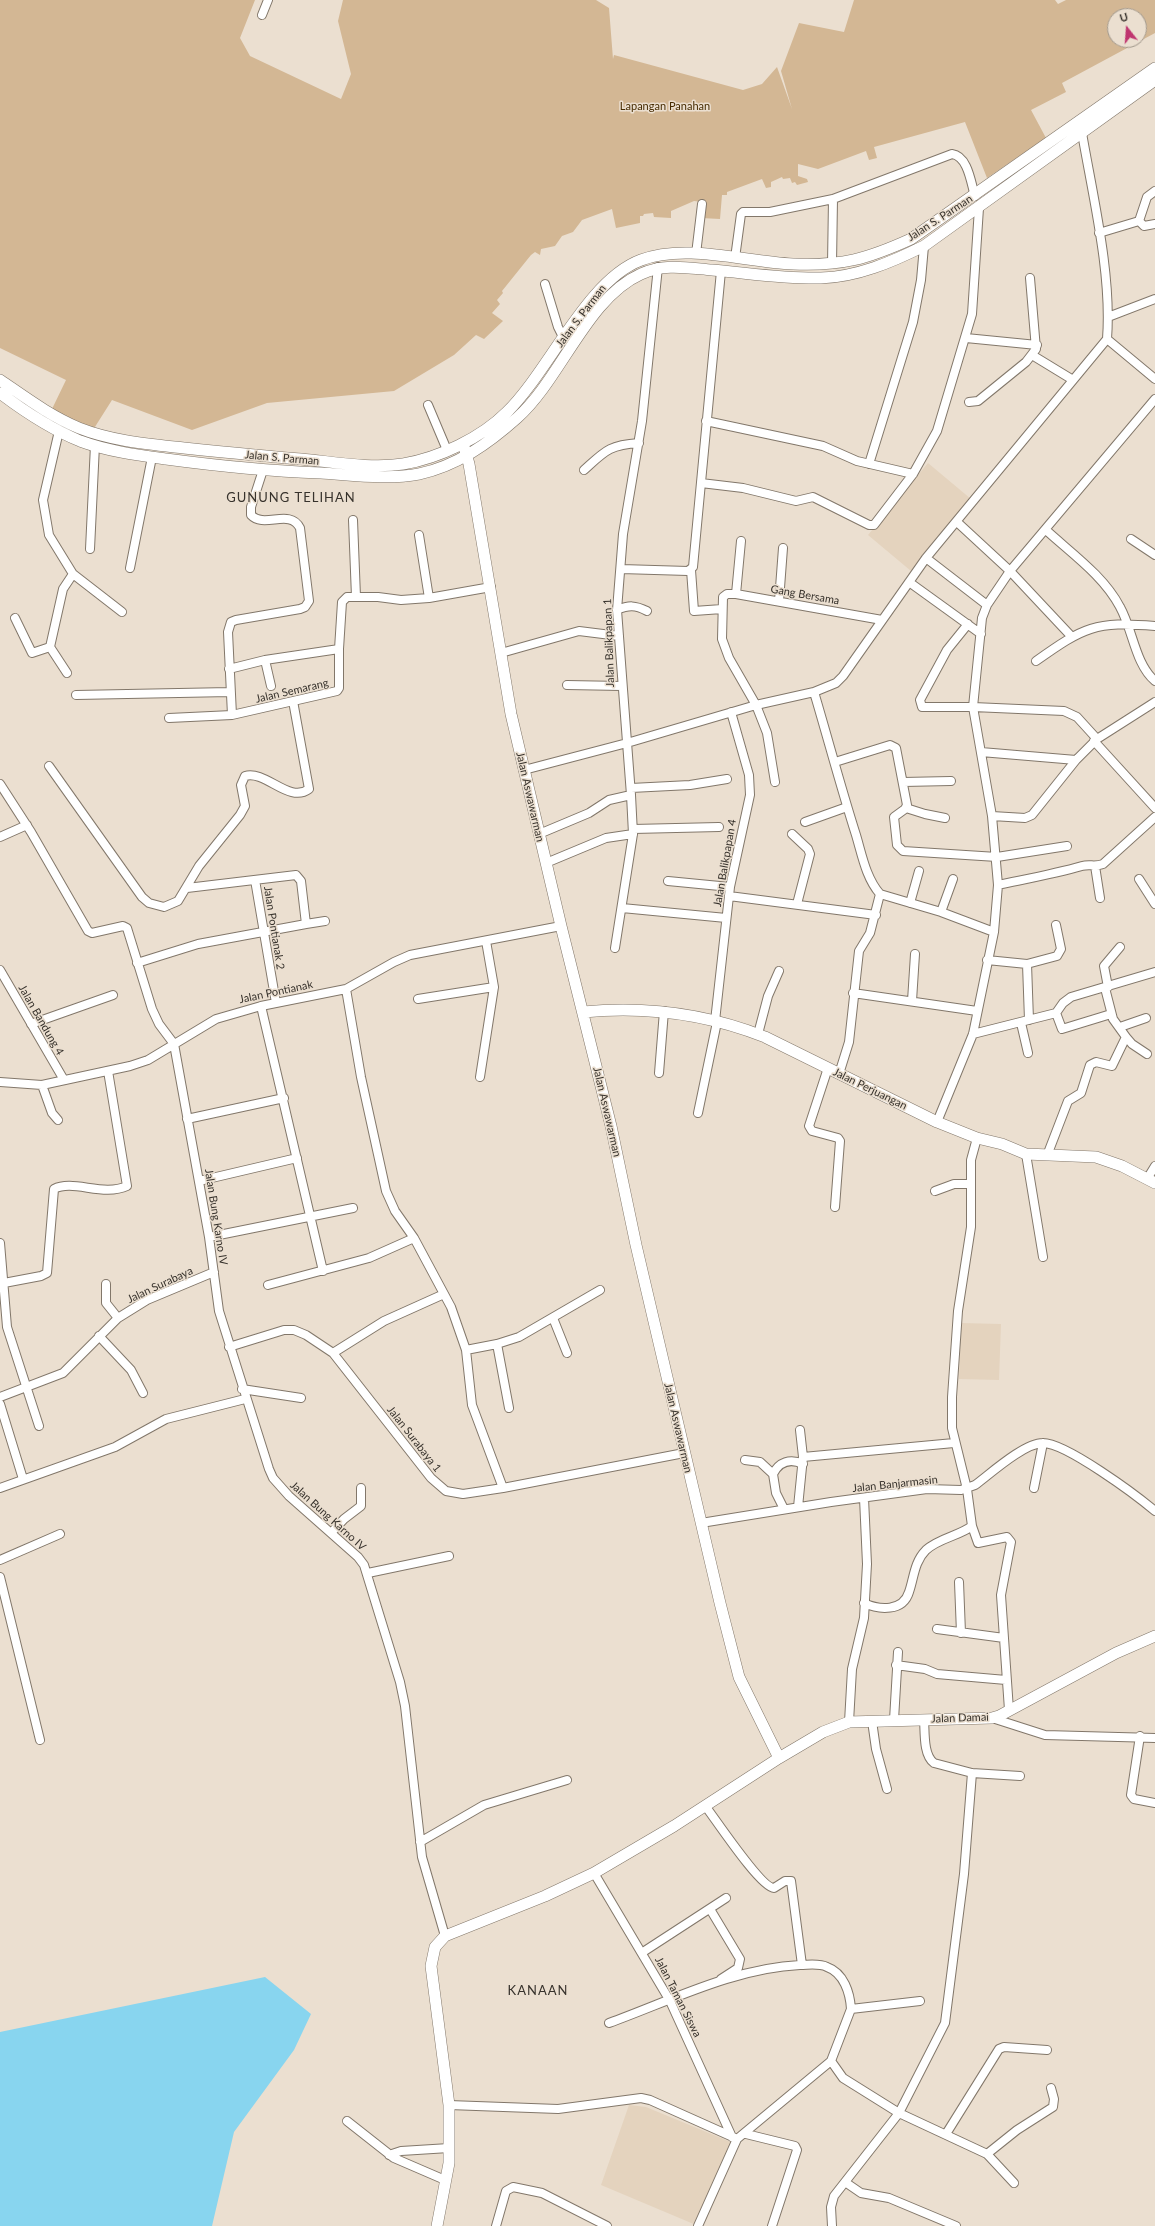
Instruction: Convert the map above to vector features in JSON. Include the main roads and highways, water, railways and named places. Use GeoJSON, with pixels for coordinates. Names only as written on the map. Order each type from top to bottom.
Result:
{"type":"FeatureCollection","features":[{"type":"Feature","properties":{"kind":"water"},"geometry":{"type":"Polygon","coordinates":[[[265,1977],[311,2014],[294,2050],[234,2132],[212,2226],[0,2226],[0,2032],[265,1977]]]}},
{"type":"Feature","properties":{"kind":"district","name":"GUNUNG TELIHAN"},"geometry":{"type":"Point","coordinates":[291,498]}},
{"type":"Feature","properties":{"kind":"district","name":"KANAAN"},"geometry":{"type":"Point","coordinates":[538,1991]}},
{"type":"Feature","properties":{"kind":"park label","name":"Lapangan Panahan"},"geometry":{"type":"Point","coordinates":[665,106]}}]}
